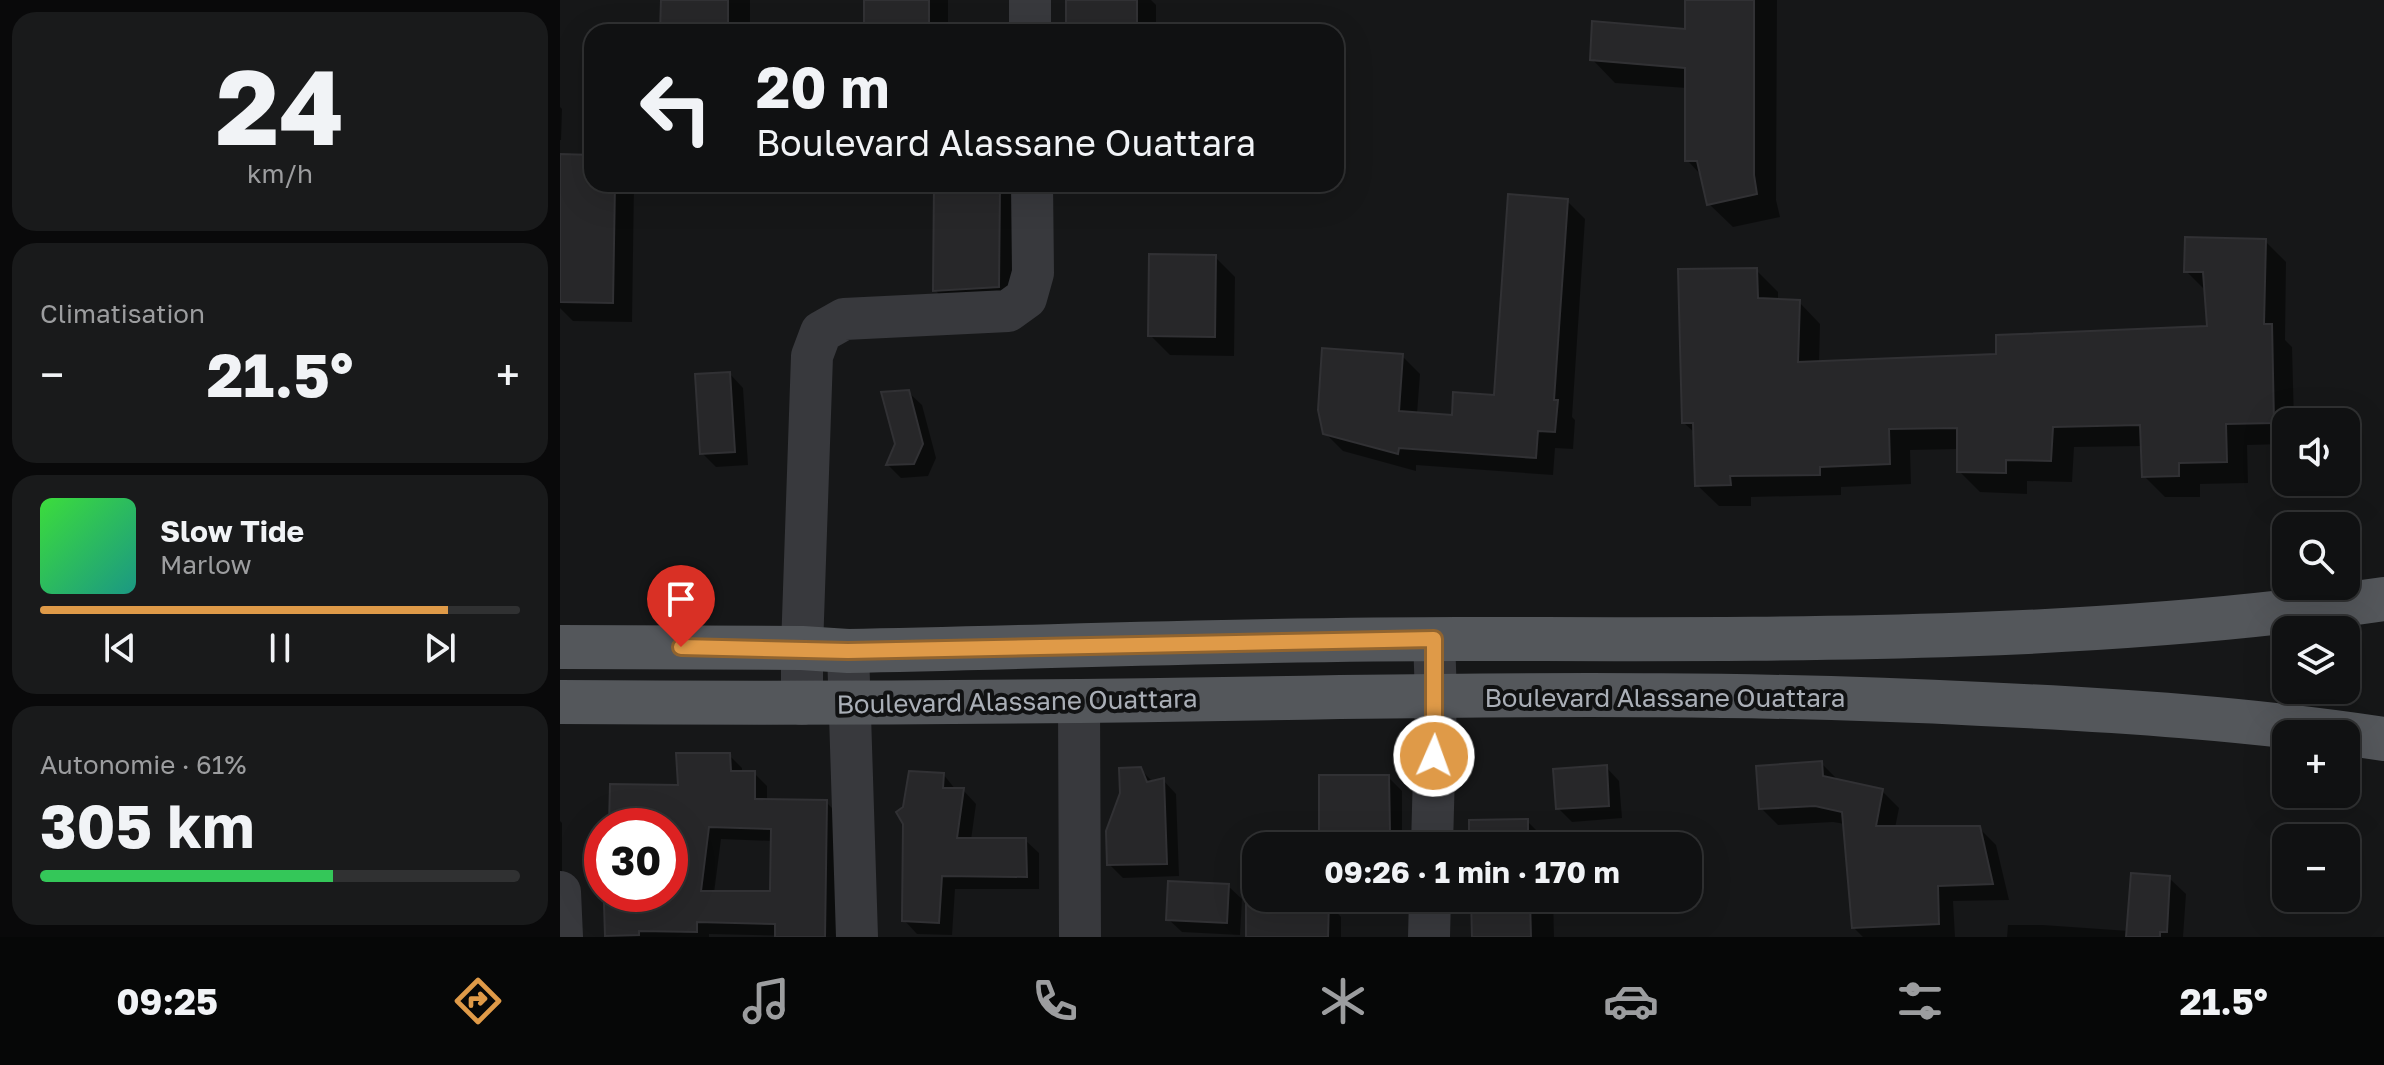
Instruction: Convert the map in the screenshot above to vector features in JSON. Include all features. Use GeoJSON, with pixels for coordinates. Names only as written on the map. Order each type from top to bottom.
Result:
{"type":"FeatureCollection","features":[{"type":"Feature","properties":{"kind":"main road","name":"Boulevard Alassane Ouattara"},"geometry":{"type":"LineString","coordinates":[[560,647],[848,651],[1434,639],[1884,636],[2100,628],[2303,611],[2384,599]]}},
{"type":"Feature","properties":{"kind":"main road","name":"Boulevard Alassane Ouattara"},"geometry":{"type":"LineString","coordinates":[[560,702],[1079,702],[1652,694],[1848,697],[2095,709],[2303,727],[2384,739]]}},
{"type":"Feature","properties":{"kind":"street"},"geometry":{"type":"LineString","coordinates":[[1030,0],[1030,24]]}},
{"type":"Feature","properties":{"kind":"street"},"geometry":{"type":"LineString","coordinates":[[802,704],[812,356],[821,332],[844,319],[1008,311],[1026,298],[1033,273],[1032,192]]}},
{"type":"Feature","properties":{"kind":"street"},"geometry":{"type":"LineString","coordinates":[[1432,832],[1436,696],[1434,639]]}},
{"type":"Feature","properties":{"kind":"street"},"geometry":{"type":"LineString","coordinates":[[848,651],[857,937]]}},
{"type":"Feature","properties":{"kind":"street"},"geometry":{"type":"LineString","coordinates":[[1079,702],[1080,937]]}},
{"type":"Feature","properties":{"kind":"street"},"geometry":{"type":"LineString","coordinates":[[560,892],[562,937]]}},
{"type":"Feature","properties":{"kind":"street"},"geometry":{"type":"LineString","coordinates":[[1429,937],[1430,912]]}},
{"type":"Feature","properties":{"kind":"building"},"geometry":{"type":"Polygon","coordinates":[[[661,0],[728,0],[728,24],[660,24],[661,0]]]}},
{"type":"Feature","properties":{"kind":"building"},"geometry":{"type":"Polygon","coordinates":[[[864,0],[929,0],[929,24],[864,24],[864,0]]]}},
{"type":"Feature","properties":{"kind":"building"},"geometry":{"type":"Polygon","coordinates":[[[1066,0],[1137,0],[1137,24],[1066,24],[1066,0]]]}},
{"type":"Feature","properties":{"kind":"building"},"geometry":{"type":"Polygon","coordinates":[[[1685,0],[1754,0],[1754,175],[1757,194],[1707,205],[1697,161],[1685,161],[1685,68],[1590,60],[1592,21],[1685,29],[1685,0]]]}},
{"type":"Feature","properties":{"kind":"building"},"geometry":{"type":"Polygon","coordinates":[[[560,154],[584,155],[584,192],[615,192],[613,303],[560,302],[560,154]]]}},
{"type":"Feature","properties":{"kind":"building"},"geometry":{"type":"Polygon","coordinates":[[[934,192],[1000,192],[999,287],[933,291],[934,192]]]}},
{"type":"Feature","properties":{"kind":"building"},"geometry":{"type":"Polygon","coordinates":[[[1508,194],[1568,199],[1554,400],[1558,400],[1555,432],[1538,431],[1536,458],[1399,448],[1398,454],[1323,434],[1318,410],[1322,348],[1403,354],[1399,411],[1452,415],[1453,392],[1494,395],[1508,194]]]}},
{"type":"Feature","properties":{"kind":"building"},"geometry":{"type":"Polygon","coordinates":[[[2185,237],[2266,239],[2264,324],[2272,324],[2272,423],[2226,424],[2227,462],[2179,463],[2179,476],[2142,477],[2140,425],[2053,427],[2051,461],[2006,460],[2006,473],[1957,472],[1957,428],[1889,429],[1890,464],[1820,467],[1820,475],[1730,476],[1731,485],[1695,486],[1693,423],[1682,423],[1678,269],[1757,268],[1758,298],[1800,300],[1798,362],[1996,354],[1996,335],[2207,326],[2203,272],[2184,272],[2185,237]]]}},
{"type":"Feature","properties":{"kind":"building"},"geometry":{"type":"Polygon","coordinates":[[[1149,254],[1216,255],[1215,337],[1148,336],[1149,254]]]}},
{"type":"Feature","properties":{"kind":"building"},"geometry":{"type":"Polygon","coordinates":[[[730,372],[735,452],[700,454],[695,374],[730,372]]]}},
{"type":"Feature","properties":{"kind":"building"},"geometry":{"type":"Polygon","coordinates":[[[909,390],[923,444],[914,464],[886,465],[895,444],[881,392],[909,390]]]}},
{"type":"Feature","properties":{"kind":"building"},"geometry":{"type":"Polygon","coordinates":[[[676,753],[730,753],[731,771],[755,771],[755,799],[827,800],[825,937],[775,937],[775,924],[697,922],[697,932],[639,931],[639,935],[605,936],[604,912],[688,912],[688,808],[609,808],[610,784],[678,785],[676,753]],[[709,827],[701,891],[770,891],[771,829],[709,827]]]}},
{"type":"Feature","properties":{"kind":"building"},"geometry":{"type":"Polygon","coordinates":[[[1822,761],[1823,776],[1883,789],[1876,826],[1980,826],[1993,884],[1938,886],[1939,924],[1852,928],[1842,812],[1815,806],[1759,809],[1756,766],[1822,761]]]}},
{"type":"Feature","properties":{"kind":"building"},"geometry":{"type":"Polygon","coordinates":[[[1607,765],[1609,806],[1556,809],[1553,769],[1607,765]]]}},
{"type":"Feature","properties":{"kind":"building"},"geometry":{"type":"Polygon","coordinates":[[[1141,767],[1147,782],[1164,778],[1167,864],[1107,865],[1106,831],[1120,793],[1119,768],[1141,767]]]}},
{"type":"Feature","properties":{"kind":"building"},"geometry":{"type":"Polygon","coordinates":[[[909,771],[944,773],[943,788],[964,788],[957,838],[1026,838],[1027,877],[942,876],[939,923],[902,921],[903,824],[896,812],[903,807],[909,771]]]}},
{"type":"Feature","properties":{"kind":"building"},"geometry":{"type":"Polygon","coordinates":[[[1319,775],[1389,775],[1390,832],[1319,832],[1319,775]]]}},
{"type":"Feature","properties":{"kind":"building"},"geometry":{"type":"Polygon","coordinates":[[[1528,819],[1528,832],[1469,832],[1469,820],[1528,819]]]}},
{"type":"Feature","properties":{"kind":"building"},"geometry":{"type":"Polygon","coordinates":[[[2131,873],[2170,876],[2167,932],[2160,932],[2160,937],[2126,937],[2131,873]]]}},
{"type":"Feature","properties":{"kind":"building"},"geometry":{"type":"Polygon","coordinates":[[[1168,881],[1229,884],[1227,923],[1166,920],[1168,881]]]}},
{"type":"Feature","properties":{"kind":"building"},"geometry":{"type":"Polygon","coordinates":[[[1246,912],[1329,912],[1328,937],[1246,937],[1246,912]]]}},
{"type":"Feature","properties":{"kind":"building"},"geometry":{"type":"Polygon","coordinates":[[[1471,912],[1530,912],[1531,937],[1472,937],[1471,912]]]}},
{"type":"Feature","properties":{"kind":"route"},"geometry":{"type":"LineString","coordinates":[[681,647],[848,651],[1434,639],[1434,756]]}}]}
